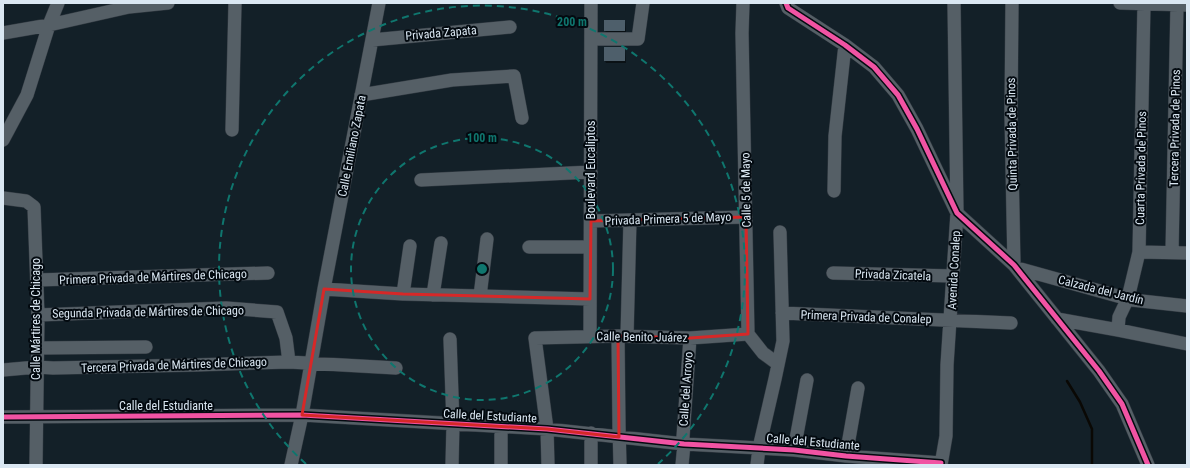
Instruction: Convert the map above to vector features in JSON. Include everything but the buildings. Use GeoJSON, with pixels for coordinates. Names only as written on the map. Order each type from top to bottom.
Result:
{"type":"FeatureCollection","features":[{"type":"Feature","properties":{"kind":"street"},"geometry":{"type":"LineString","coordinates":[[3,140],[26,95],[49,25],[58,3]]}},
{"type":"Feature","properties":{"kind":"street"},"geometry":{"type":"LineString","coordinates":[[3,33],[49,25],[129,5],[168,3]]}},
{"type":"Feature","properties":{"kind":"street"},"geometry":{"type":"LineString","coordinates":[[232,130],[234,3]]}},
{"type":"Feature","properties":{"kind":"street","name":"Calle Emiliano Zapata"},"geometry":{"type":"LineString","coordinates":[[291,465],[302,415],[324,289],[379,3]]}},
{"type":"Feature","properties":{"kind":"street","name":"Boulevard Eucaliptos"},"geometry":{"type":"LineString","coordinates":[[590,336],[592,3]]}},
{"type":"Feature","properties":{"kind":"street"},"geometry":{"type":"LineString","coordinates":[[591,39],[638,39],[643,3]]}},
{"type":"Feature","properties":{"kind":"street","name":"Calle 5 de Mayo"},"geometry":{"type":"LineString","coordinates":[[743,3],[742,33],[748,334]]}},
{"type":"Feature","properties":{"kind":"street"},"geometry":{"type":"LineString","coordinates":[[786,3],[788,8],[845,45],[874,67],[898,95],[917,129],[957,213],[1015,267],[1099,371],[1122,404],[1148,465]]}},
{"type":"Feature","properties":{"kind":"street","name":"Avenida Conalep"},"geometry":{"type":"LineString","coordinates":[[941,464],[946,436],[948,365],[957,213],[954,3]]}},
{"type":"Feature","properties":{"kind":"street","name":"Quinta Privada de Pinos"},"geometry":{"type":"LineString","coordinates":[[1012,3],[1011,114],[1015,267]]}},
{"type":"Feature","properties":{"kind":"street"},"geometry":{"type":"LineString","coordinates":[[1120,3],[1182,4]]}},
{"type":"Feature","properties":{"kind":"street","name":"Cuarta Privada de Pinos"},"geometry":{"type":"LineString","coordinates":[[1118,330],[1119,317],[1128,298],[1139,252],[1144,4]]}},
{"type":"Feature","properties":{"kind":"street","name":"Tercera Privada de Pinos"},"geometry":{"type":"LineString","coordinates":[[1172,252],[1182,4]]}},
{"type":"Feature","properties":{"kind":"street","name":"Privada Zapata"},"geometry":{"type":"LineString","coordinates":[[372,40],[510,27]]}},
{"type":"Feature","properties":{"kind":"street"},"geometry":{"type":"LineString","coordinates":[[834,191],[835,136],[845,45]]}},
{"type":"Feature","properties":{"kind":"street"},"geometry":{"type":"LineString","coordinates":[[361,95],[452,80],[514,76],[522,118]]}},
{"type":"Feature","properties":{"kind":"street"},"geometry":{"type":"LineString","coordinates":[[421,180],[591,172]]}},
{"type":"Feature","properties":{"kind":"street","name":"Calle Mártires de Chicago"},"geometry":{"type":"LineString","coordinates":[[3,198],[26,200],[34,206],[38,315],[36,465]]}},
{"type":"Feature","properties":{"kind":"street","name":"Privada Primera 5 de Mayo"},"geometry":{"type":"LineString","coordinates":[[590,221],[746,217]]}},
{"type":"Feature","properties":{"kind":"street"},"geometry":{"type":"LineString","coordinates":[[620,465],[619,437],[622,336],[630,220]]}},
{"type":"Feature","properties":{"kind":"street"},"geometry":{"type":"LineString","coordinates":[[757,465],[759,448],[783,340],[780,232]]}},
{"type":"Feature","properties":{"kind":"street"},"geometry":{"type":"LineString","coordinates":[[480,296],[487,239]]}},
{"type":"Feature","properties":{"kind":"street"},"geometry":{"type":"LineString","coordinates":[[433,296],[441,243]]}},
{"type":"Feature","properties":{"kind":"street"},"geometry":{"type":"LineString","coordinates":[[403,294],[410,246]]}},
{"type":"Feature","properties":{"kind":"street"},"geometry":{"type":"LineString","coordinates":[[529,247],[590,248]]}},
{"type":"Feature","properties":{"kind":"street"},"geometry":{"type":"LineString","coordinates":[[1139,252],[1187,253]]}},
{"type":"Feature","properties":{"kind":"street","name":"Calzada del Jardín"},"geometry":{"type":"LineString","coordinates":[[1015,267],[1128,298],[1187,306]]}},
{"type":"Feature","properties":{"kind":"street","name":"Primera Privada de Mártires de Chicago"},"geometry":{"type":"LineString","coordinates":[[37,280],[268,273]]}},
{"type":"Feature","properties":{"kind":"street","name":"Privada Zicatela"},"geometry":{"type":"LineString","coordinates":[[833,273],[953,276]]}},
{"type":"Feature","properties":{"kind":"street"},"geometry":{"type":"LineString","coordinates":[[324,289],[433,296],[590,299]]}},
{"type":"Feature","properties":{"kind":"street","name":"Segunda Privada de Mártires de Chicago"},"geometry":{"type":"LineString","coordinates":[[38,315],[226,308],[277,312],[286,338],[290,362]]}},
{"type":"Feature","properties":{"kind":"street","name":"Primera Privada de Conalep"},"geometry":{"type":"LineString","coordinates":[[782,313],[1011,323]]}},
{"type":"Feature","properties":{"kind":"street"},"geometry":{"type":"LineString","coordinates":[[1057,319],[1187,344]]}},
{"type":"Feature","properties":{"kind":"street"},"geometry":{"type":"LineString","coordinates":[[748,334],[763,353],[778,364]]}},
{"type":"Feature","properties":{"kind":"street","name":"Calle Benito Juárez"},"geometry":{"type":"LineString","coordinates":[[547,429],[535,338],[622,336],[690,338],[748,334]]}},
{"type":"Feature","properties":{"kind":"street","name":"Calle del Arroyo"},"geometry":{"type":"LineString","coordinates":[[682,465],[690,338]]}},
{"type":"Feature","properties":{"kind":"street"},"geometry":{"type":"LineString","coordinates":[[450,339],[454,424],[452,465]]}},
{"type":"Feature","properties":{"kind":"street"},"geometry":{"type":"LineString","coordinates":[[38,348],[146,347]]}},
{"type":"Feature","properties":{"kind":"street","name":"Tercera Privada de Mártires de Chicago"},"geometry":{"type":"LineString","coordinates":[[3,370],[37,367],[187,366],[290,362],[396,368]]}},
{"type":"Feature","properties":{"kind":"street"},"geometry":{"type":"LineString","coordinates":[[794,450],[807,380]]}},
{"type":"Feature","properties":{"kind":"street"},"geometry":{"type":"LineString","coordinates":[[846,456],[858,388]]}},
{"type":"Feature","properties":{"kind":"street","name":"Calle del Estudiante"},"geometry":{"type":"LineString","coordinates":[[3,417],[302,415],[547,429],[684,444],[794,450],[846,456],[868,461],[941,464]]}},
{"type":"Feature","properties":{"kind":"street"},"geometry":{"type":"LineString","coordinates":[[501,427],[501,465]]}},
{"type":"Feature","properties":{"kind":"street"},"geometry":{"type":"LineString","coordinates":[[547,429],[548,465]]}},
{"type":"Feature","properties":{"kind":"street"},"geometry":{"type":"LineString","coordinates":[[590,433],[591,465]]}},
{"type":"Feature","properties":{"kind":"highlighted area"},"geometry":{"type":"Polygon","coordinates":[[[746,217],[748,334],[690,338],[618,336],[619,437],[547,429],[302,415],[324,289],[403,294],[590,299],[591,221],[746,217]]]}},
{"type":"Feature","properties":{"kind":"waterway"},"geometry":{"type":"LineString","coordinates":[[1067,381],[1080,402],[1092,429],[1092,465]]}},
{"type":"Feature","properties":{"kind":"cycle path"},"geometry":{"type":"LineString","coordinates":[[786,3],[788,8],[845,45],[874,67],[898,95],[917,129],[957,213],[1014,265],[1099,371],[1122,404],[1148,465]]}},
{"type":"Feature","properties":{"kind":"cycle path"},"geometry":{"type":"LineString","coordinates":[[3,417],[302,415],[547,429],[684,444],[794,450],[846,456],[941,463]]}}]}
